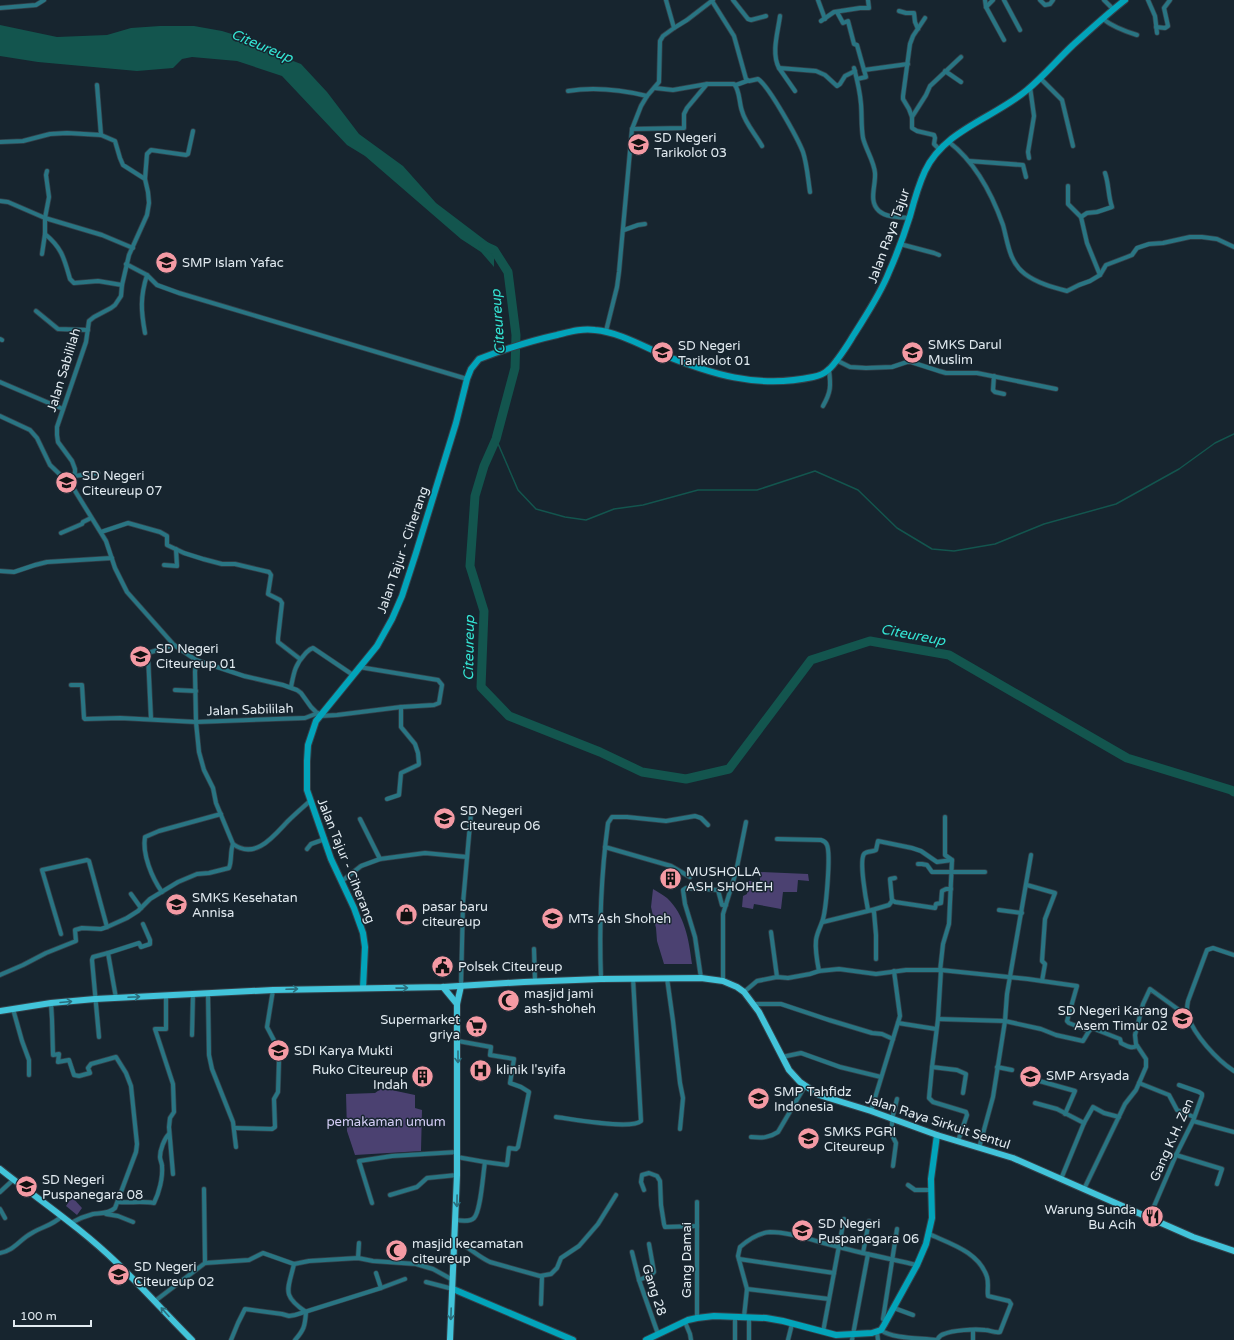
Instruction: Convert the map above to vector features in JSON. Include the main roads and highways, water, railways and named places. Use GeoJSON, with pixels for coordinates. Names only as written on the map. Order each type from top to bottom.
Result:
{"type":"FeatureCollection","features":[{"type":"Feature","properties":{"kind":"main road","name":"Jalan Raya Tajur"},"geometry":{"type":"LineString","coordinates":[[829,370],[850,342],[881,292],[900,244],[924,172],[931,159],[939,149],[964,130],[1019,96],[1040,78],[1073,45],[1125,0]]}},
{"type":"Feature","properties":{"kind":"main road","name":"Jalan Tajur - Ciherang"},"geometry":{"type":"LineString","coordinates":[[363,988],[365,952],[363,933],[354,908],[331,859],[310,801],[306,780],[308,745],[319,715],[377,646],[402,596],[456,423],[471,369],[479,359],[497,352],[531,341],[574,331],[592,329],[606,331],[623,337],[692,366],[731,377],[754,381],[781,382],[812,377],[829,370]]}},
{"type":"Feature","properties":{"kind":"main road","name":"Jalan Raya Sirkuit Sentul"},"geometry":{"type":"LineString","coordinates":[[0,1011],[50,1003],[193,993],[443,987],[601,978],[701,978],[724,981],[744,992],[754,1004],[789,1070],[805,1086],[819,1095],[937,1135],[1013,1158],[1149,1218],[1234,1251]]}},
{"type":"Feature","properties":{"kind":"main road"},"geometry":{"type":"LineString","coordinates":[[450,1340],[456,1220],[458,1004],[461,986]]}},
{"type":"Feature","properties":{"kind":"main road"},"geometry":{"type":"LineString","coordinates":[[443,987],[458,1004]]}},
{"type":"Feature","properties":{"kind":"main road"},"geometry":{"type":"LineString","coordinates":[[646,1340],[684,1322],[697,1318],[714,1316],[773,1319],[853,1338],[879,1331],[894,1308],[917,1265],[929,1234],[932,1218],[930,1190],[937,1135]]}},
{"type":"Feature","properties":{"kind":"main road"},"geometry":{"type":"LineString","coordinates":[[0,1169],[71,1223],[117,1263],[192,1340]]}},
{"type":"Feature","properties":{"kind":"main road"},"geometry":{"type":"LineString","coordinates":[[452,1288],[573,1340]]}},
{"type":"Feature","properties":{"kind":"waterway","name":"Citeureup"},"geometry":{"type":"LineString","coordinates":[[483,245],[494,250],[508,272],[516,335],[515,368],[496,439],[484,466],[475,496],[470,566],[484,611],[481,687],[509,716],[600,752],[642,772],[686,779],[729,769],[811,660],[870,641],[949,655],[1127,758],[1234,792]]}},
{"type":"Feature","properties":{"kind":"waterway"},"geometry":{"type":"LineString","coordinates":[[496,439],[518,490],[536,509],[565,517],[586,520],[614,509],[643,505],[698,490],[757,490],[815,471],[858,490],[897,528],[932,549],[954,551],[995,544],[1044,524],[1116,504],[1179,469],[1215,443],[1234,434]]}},
{"type":"Feature","properties":{"kind":"place","name":"SD Negeri Tarikolot 03"},"geometry":{"type":"Point","coordinates":[639,145]}},
{"type":"Feature","properties":{"kind":"place","name":"SMP Islam Yafac"},"geometry":{"type":"Point","coordinates":[166,263]}},
{"type":"Feature","properties":{"kind":"place","name":"SMKS Darul Muslim"},"geometry":{"type":"Point","coordinates":[913,352]}},
{"type":"Feature","properties":{"kind":"place","name":"SD Negeri Tarikolot 01"},"geometry":{"type":"Point","coordinates":[662,353]}},
{"type":"Feature","properties":{"kind":"place","name":"SD Negeri Citeureup 07"},"geometry":{"type":"Point","coordinates":[67,483]}},
{"type":"Feature","properties":{"kind":"place","name":"SD Negeri Citeureup 01"},"geometry":{"type":"Point","coordinates":[141,656]}},
{"type":"Feature","properties":{"kind":"place","name":"SD Negeri Citeureup 06"},"geometry":{"type":"Point","coordinates":[445,818]}},
{"type":"Feature","properties":{"kind":"place","name":"MUSHOLLA ASH SHOHEH"},"geometry":{"type":"Point","coordinates":[671,879]}},
{"type":"Feature","properties":{"kind":"place","name":"SMKS Kesehatan Annisa"},"geometry":{"type":"Point","coordinates":[177,905]}},
{"type":"Feature","properties":{"kind":"place","name":"pasar baru citeureup"},"geometry":{"type":"Point","coordinates":[406,914]}},
{"type":"Feature","properties":{"kind":"place","name":"MTs Ash Shoheh"},"geometry":{"type":"Point","coordinates":[552,919]}},
{"type":"Feature","properties":{"kind":"place","name":"Polsek Citeureup"},"geometry":{"type":"Point","coordinates":[442,967]}},
{"type":"Feature","properties":{"kind":"place","name":"masjid jami ash-shoheh"},"geometry":{"type":"Point","coordinates":[508,1001]}},
{"type":"Feature","properties":{"kind":"place","name":"SD Negeri Karang Asem Timur 02"},"geometry":{"type":"Point","coordinates":[1183,1018]}},
{"type":"Feature","properties":{"kind":"place","name":"Supermarket griya"},"geometry":{"type":"Point","coordinates":[476,1027]}},
{"type":"Feature","properties":{"kind":"place","name":"SDI Karya Mukti"},"geometry":{"type":"Point","coordinates":[279,1051]}},
{"type":"Feature","properties":{"kind":"place","name":"klinik l'syifa"},"geometry":{"type":"Point","coordinates":[480,1070]}},
{"type":"Feature","properties":{"kind":"place","name":"SMP Arsyada"},"geometry":{"type":"Point","coordinates":[1031,1076]}},
{"type":"Feature","properties":{"kind":"place","name":"Ruko Citeureup Indah"},"geometry":{"type":"Point","coordinates":[423,1077]}},
{"type":"Feature","properties":{"kind":"place","name":"SMP Tahfidz Indonesia"},"geometry":{"type":"Point","coordinates":[758,1099]}},
{"type":"Feature","properties":{"kind":"place","name":"SMKS PGRI Citeureup"},"geometry":{"type":"Point","coordinates":[809,1139]}},
{"type":"Feature","properties":{"kind":"place","name":"SD Negeri Puspanegara 08"},"geometry":{"type":"Point","coordinates":[27,1187]}},
{"type":"Feature","properties":{"kind":"place","name":"Warung Sunda Bu Acih"},"geometry":{"type":"Point","coordinates":[1152,1217]}},
{"type":"Feature","properties":{"kind":"place","name":"SD Negeri Puspanegara 06"},"geometry":{"type":"Point","coordinates":[803,1231]}},
{"type":"Feature","properties":{"kind":"place","name":"masjid kecamatan citeureup"},"geometry":{"type":"Point","coordinates":[397,1251]}},
{"type":"Feature","properties":{"kind":"place","name":"SD Negeri Citeureup 02"},"geometry":{"type":"Point","coordinates":[118,1274]}},
{"type":"Feature","properties":{"kind":"park label","name":"pemakaman umum"},"geometry":{"type":"Point","coordinates":[386,1122]}}]}
